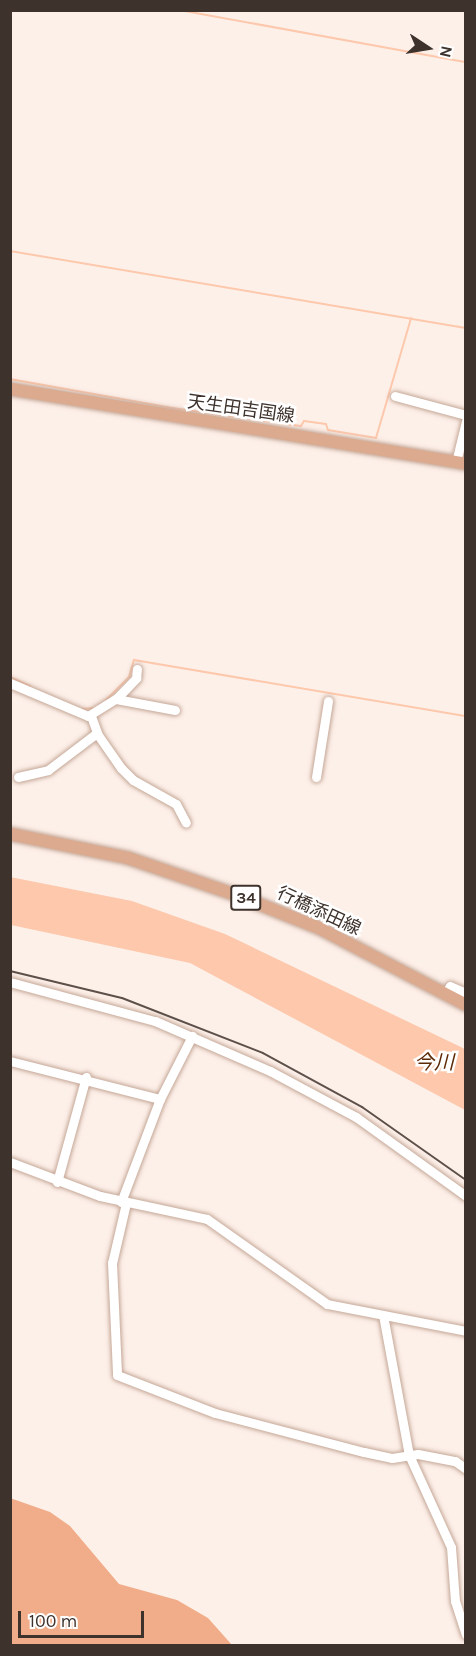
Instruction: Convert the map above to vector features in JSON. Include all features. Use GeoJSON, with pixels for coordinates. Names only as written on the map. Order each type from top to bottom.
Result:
{"type":"FeatureCollection","features":[{"type":"Feature","properties":{"kind":"main road","name":"天生田吉国線"},"geometry":{"type":"LineString","coordinates":[[10,389],[461,463]]}},
{"type":"Feature","properties":{"kind":"main road","name":"行橋添田線"},"geometry":{"type":"LineString","coordinates":[[10,834],[128,858],[236,894],[319,928],[465,1005]]}},
{"type":"Feature","properties":{"kind":"street"},"geometry":{"type":"LineString","coordinates":[[395,396],[465,415]]}},
{"type":"Feature","properties":{"kind":"street"},"geometry":{"type":"LineString","coordinates":[[461,463],[465,421]]}},
{"type":"Feature","properties":{"kind":"street"},"geometry":{"type":"LineString","coordinates":[[10,683],[66,710],[91,716],[116,699],[136,678],[137,669]]}},
{"type":"Feature","properties":{"kind":"street"},"geometry":{"type":"LineString","coordinates":[[116,699],[175,710]]}},
{"type":"Feature","properties":{"kind":"street"},"geometry":{"type":"LineString","coordinates":[[316,777],[328,701]]}},
{"type":"Feature","properties":{"kind":"street"},"geometry":{"type":"LineString","coordinates":[[91,716],[97,733],[133,780],[176,804],[186,823]]}},
{"type":"Feature","properties":{"kind":"street"},"geometry":{"type":"LineString","coordinates":[[18,777],[48,770],[97,733]]}},
{"type":"Feature","properties":{"kind":"street"},"geometry":{"type":"LineString","coordinates":[[10,982],[115,1008],[192,1036],[318,1095],[399,1145],[465,1196]]}},
{"type":"Feature","properties":{"kind":"street"},"geometry":{"type":"LineString","coordinates":[[445,994],[450,986],[465,993]]}},
{"type":"Feature","properties":{"kind":"street"},"geometry":{"type":"LineString","coordinates":[[192,1036],[160,1099],[123,1203],[112,1263],[117,1375],[215,1413],[392,1458],[410,1455],[455,1461],[465,1469]]}},
{"type":"Feature","properties":{"kind":"street"},"geometry":{"type":"LineString","coordinates":[[10,1061],[86,1077],[160,1099]]}},
{"type":"Feature","properties":{"kind":"street"},"geometry":{"type":"LineString","coordinates":[[57,1182],[86,1077]]}},
{"type":"Feature","properties":{"kind":"street"},"geometry":{"type":"LineString","coordinates":[[10,1162],[57,1182],[123,1203],[166,1207],[207,1219],[327,1304],[465,1331]]}},
{"type":"Feature","properties":{"kind":"street"},"geometry":{"type":"LineString","coordinates":[[383,1315],[410,1455],[451,1547],[455,1601],[465,1634]]}},
{"type":"Feature","properties":{"kind":"shaded area"},"geometry":{"type":"Polygon","coordinates":[[[10,1498],[50,1512],[70,1526],[119,1584],[177,1600],[208,1618],[232,1645],[11,1645],[10,1498]]]}},
{"type":"Feature","properties":{"kind":"water","name":"今川"},"geometry":{"type":"Polygon","coordinates":[[[10,877],[132,901],[225,934],[465,1049],[465,1110],[190,963],[11,925],[10,877]]]}},
{"type":"Feature","properties":{"kind":"waterway"},"geometry":{"type":"LineString","coordinates":[[179,10],[466,62]]}},
{"type":"Feature","properties":{"kind":"waterway"},"geometry":{"type":"LineString","coordinates":[[10,251],[466,328]]}},
{"type":"Feature","properties":{"kind":"waterway"},"geometry":{"type":"LineString","coordinates":[[10,379],[173,408],[301,426],[304,421],[326,424],[328,430],[376,438],[411,318]]}},
{"type":"Feature","properties":{"kind":"waterway"},"geometry":{"type":"LineString","coordinates":[[106,700],[129,677],[134,660],[466,716]]}},
{"type":"Feature","properties":{"kind":"waterway"},"geometry":{"type":"LineString","coordinates":[[10,677],[30,686]]}},
{"type":"Feature","properties":{"kind":"waterway"},"geometry":{"type":"LineString","coordinates":[[81,709],[93,708]]}},
{"type":"Feature","properties":{"kind":"railway"},"geometry":{"type":"LineString","coordinates":[[10,971],[122,998],[263,1053],[362,1107],[466,1180]]}}]}
